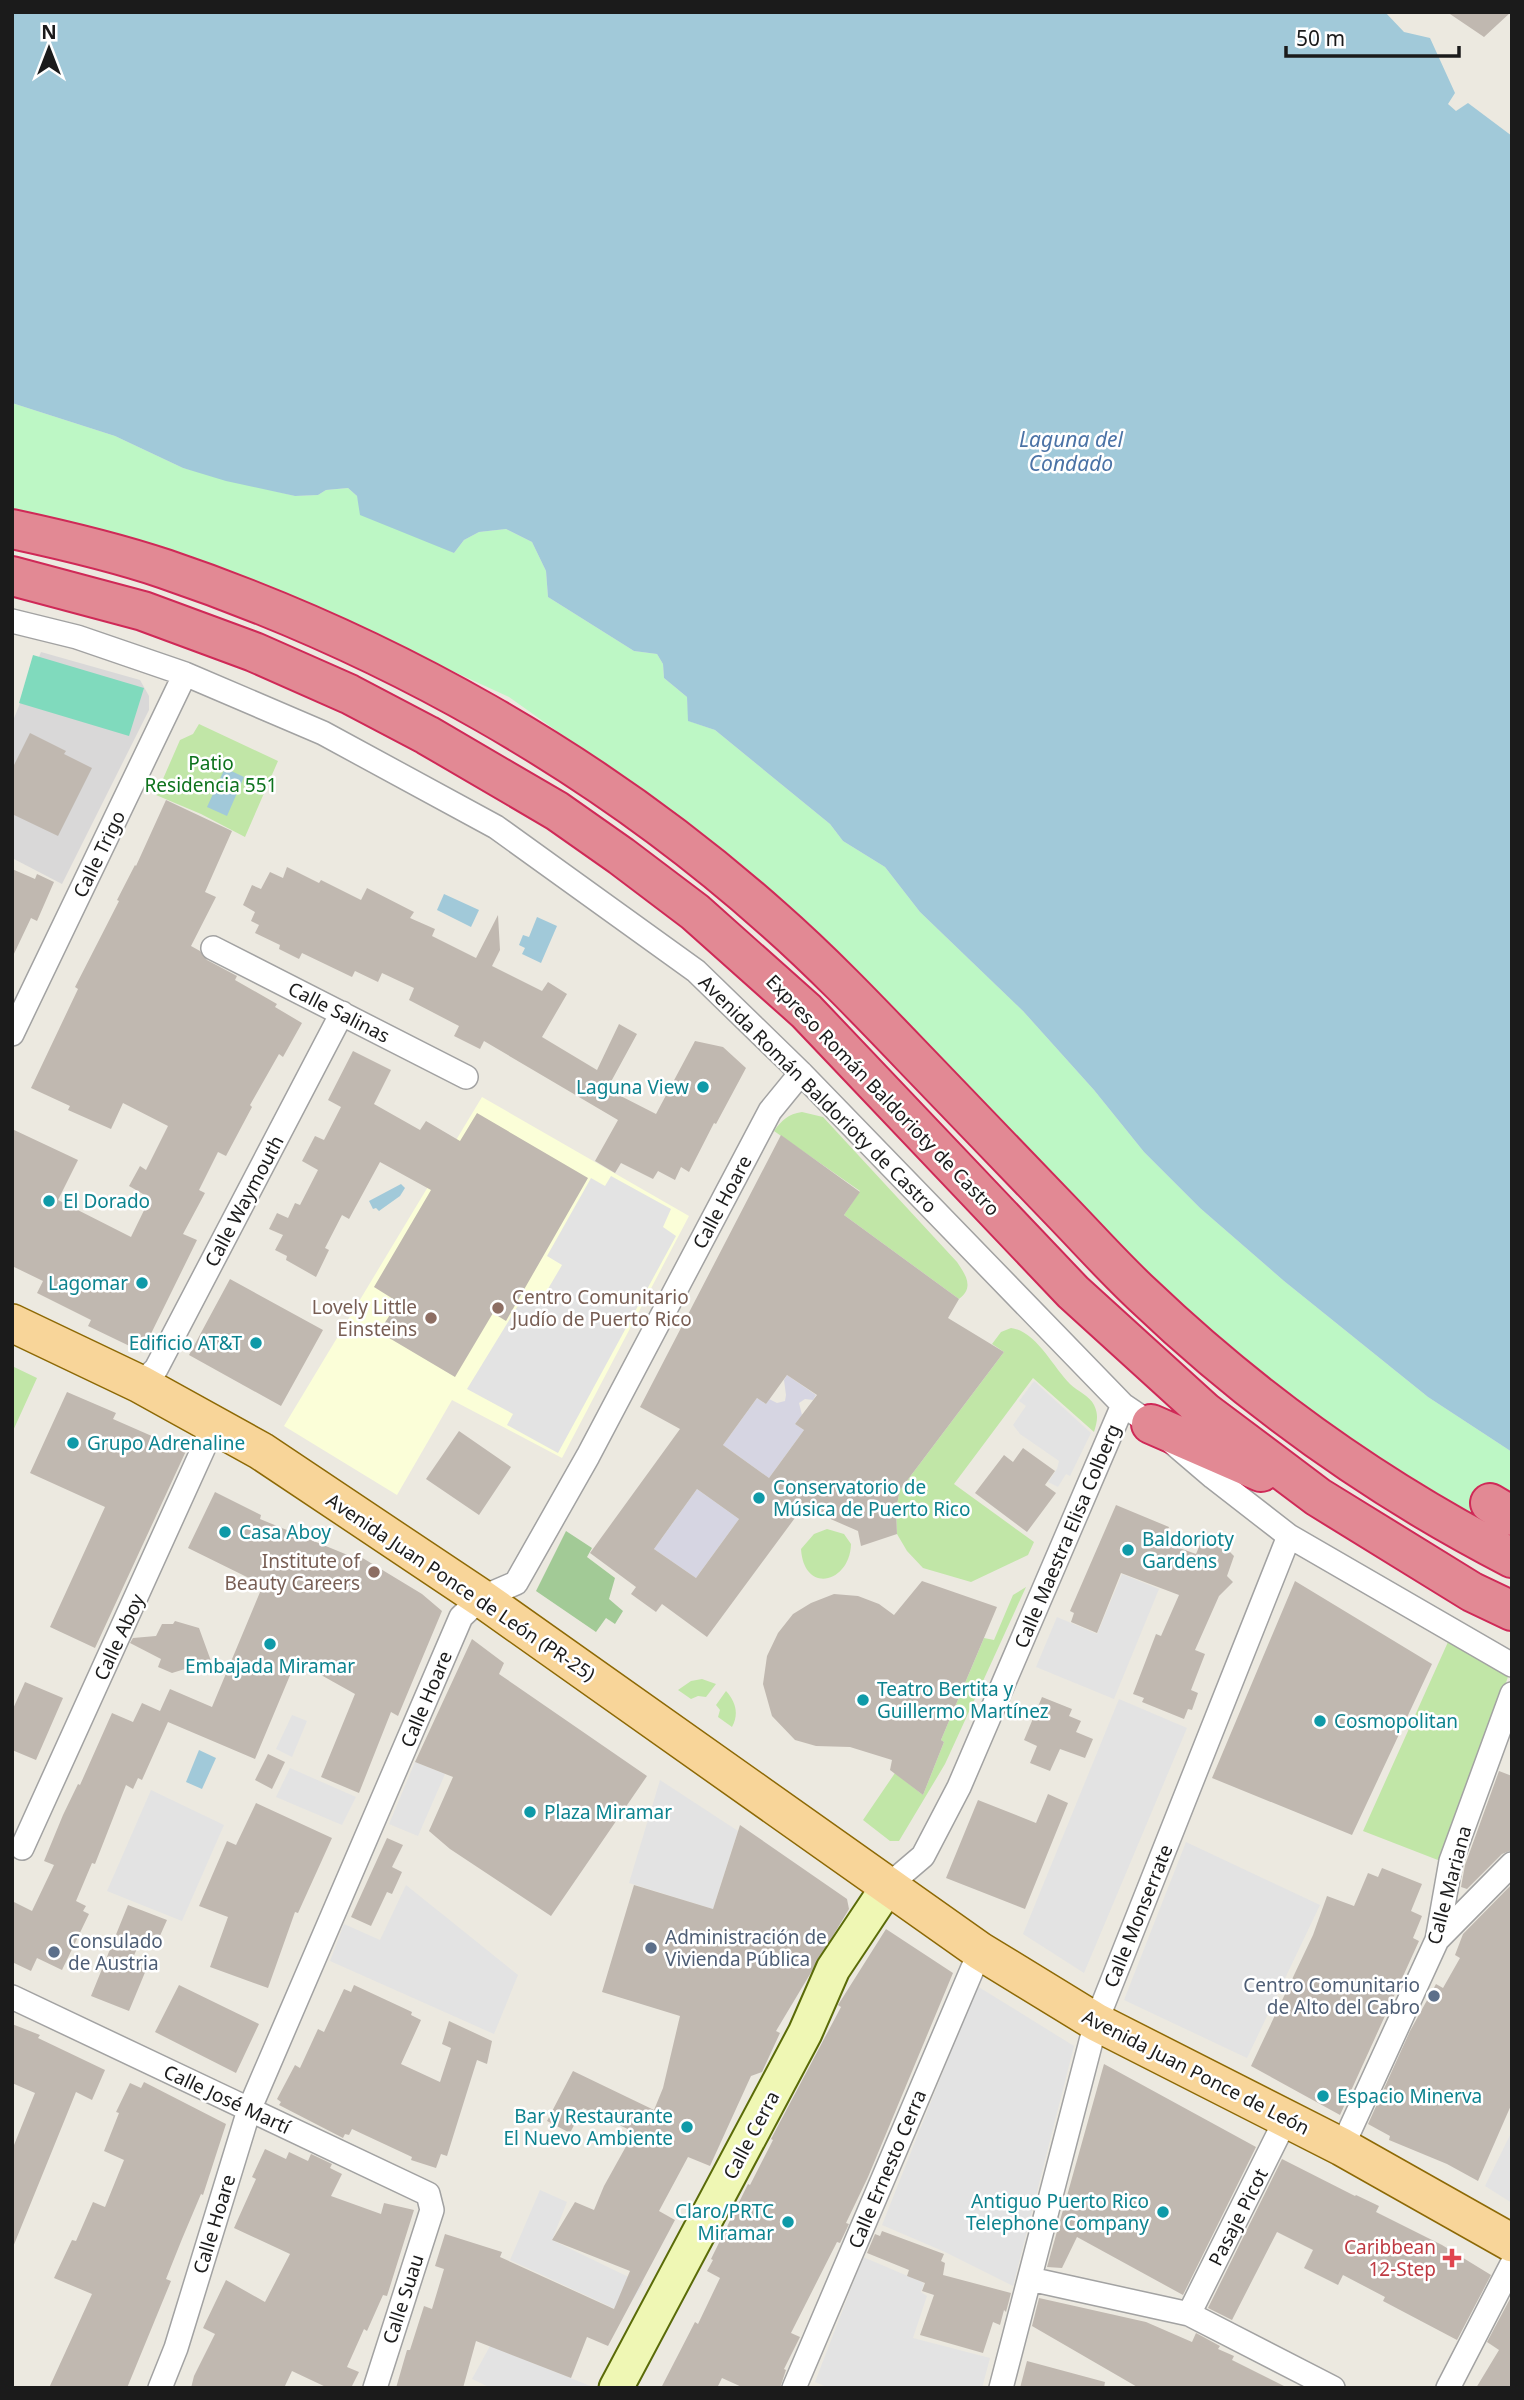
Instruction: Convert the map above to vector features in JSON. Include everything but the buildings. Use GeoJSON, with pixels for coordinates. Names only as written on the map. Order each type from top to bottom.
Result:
{"type":"FeatureCollection","features":[{"type":"Feature","properties":{"kind":"highway"},"geometry":{"type":"LineString","coordinates":[[12,529],[163,568],[278,612],[364,649],[517,730],[646,816],[772,917],[835,976],[1139,1292],[1199,1347],[1353,1463],[1455,1528],[1512,1558]]}},
{"type":"Feature","properties":{"kind":"highway","name":"Expreso Román Baldorioty de Castro"},"geometry":{"type":"LineString","coordinates":[[12,576],[143,611],[254,652],[349,694],[491,771],[557,811],[695,912],[806,1011],[1073,1292],[1205,1412],[1318,1497],[1472,1592],[1512,1611]]}},
{"type":"Feature","properties":{"kind":"highway"},"geometry":{"type":"LineString","coordinates":[[1137,1414],[1318,1497]]}},
{"type":"Feature","properties":{"kind":"main road","name":"Avenida Juan Ponce de León (PR-25)"},"geometry":{"type":"LineString","coordinates":[[12,1323],[140,1384],[261,1451],[481,1598],[889,1885]]}},
{"type":"Feature","properties":{"kind":"main road","name":"Avenida Juan Ponce de León"},"geometry":{"type":"LineString","coordinates":[[889,1885],[980,1951],[1096,2021],[1342,2147],[1512,2244]]}},
{"type":"Feature","properties":{"kind":"street","name":"Avenida Román Baldorioty de Castro"},"geometry":{"type":"LineString","coordinates":[[12,621],[77,637],[185,674],[323,733],[496,827],[696,971],[802,1073],[1137,1414],[1213,1478],[1289,1536],[1512,1665]]}},
{"type":"Feature","properties":{"kind":"street","name":"Calle Trigo"},"geometry":{"type":"LineString","coordinates":[[12,1034],[185,674]]}},
{"type":"Feature","properties":{"kind":"street","name":"Calle Salinas"},"geometry":{"type":"LineString","coordinates":[[213,948],[466,1077]]}},
{"type":"Feature","properties":{"kind":"street","name":"Calle Waymouth"},"geometry":{"type":"LineString","coordinates":[[140,1384],[156,1369],[342,1013]]}},
{"type":"Feature","properties":{"kind":"street","name":"Calle Hoare"},"geometry":{"type":"LineString","coordinates":[[160,2388],[176,2348],[249,2110],[461,1617],[481,1598],[516,1583],[588,1456],[770,1111],[802,1073]]}},
{"type":"Feature","properties":{"kind":"street","name":"Calle Maestra Elisa Colberg"},"geometry":{"type":"LineString","coordinates":[[889,1885],[923,1856],[960,1787],[1137,1414]]}},
{"type":"Feature","properties":{"kind":"street","name":"Calle Aboy"},"geometry":{"type":"LineString","coordinates":[[22,1848],[214,1425]]}},
{"type":"Feature","properties":{"kind":"street","name":"Calle Monserrate"},"geometry":{"type":"LineString","coordinates":[[1001,2388],[1096,2021],[1289,1536]]}},
{"type":"Feature","properties":{"kind":"street","name":"Calle Mariana"},"geometry":{"type":"LineString","coordinates":[[1342,2147],[1437,1940],[1451,1861],[1512,1695]]}},
{"type":"Feature","properties":{"kind":"street"},"geometry":{"type":"LineString","coordinates":[[1437,1940],[1512,1864]]}},
{"type":"Feature","properties":{"kind":"street","name":"Calle Cerra"},"geometry":{"type":"LineString","coordinates":[[616,2388],[805,2033],[833,1969],[889,1885]]}},
{"type":"Feature","properties":{"kind":"street","name":"Calle Ernesto Cerra"},"geometry":{"type":"LineString","coordinates":[[794,2388],[980,1951]]}},
{"type":"Feature","properties":{"kind":"street","name":"Calle José Martí"},"geometry":{"type":"LineString","coordinates":[[12,1997],[428,2194],[432,2210]]}},
{"type":"Feature","properties":{"kind":"street","name":"Pasaje Picot"},"geometry":{"type":"LineString","coordinates":[[1189,2314],[1286,2119]]}},
{"type":"Feature","properties":{"kind":"street","name":"Calle Suau"},"geometry":{"type":"LineString","coordinates":[[375,2388],[432,2210]]}},
{"type":"Feature","properties":{"kind":"street"},"geometry":{"type":"LineString","coordinates":[[1448,2388],[1512,2264]]}},
{"type":"Feature","properties":{"kind":"street"},"geometry":{"type":"LineString","coordinates":[[1030,2279],[1189,2314],[1333,2388]]}},
{"type":"Feature","properties":{"kind":"shaded area"},"geometry":{"type":"Polygon","coordinates":[[[41,652],[140,680],[149,696],[149,710],[62,884],[12,858],[12,723],[41,652]]]}},
{"type":"Feature","properties":{"kind":"shaded area","name":"Centro Comunitario Judío de Puerto Rico"},"geometry":{"type":"Polygon","coordinates":[[[482,1097],[689,1216],[562,1458],[452,1400],[397,1495],[284,1426],[482,1097]]]}},
{"type":"Feature","properties":{"kind":"shaded area"},"geometry":{"type":"Polygon","coordinates":[[[611,1176],[671,1209],[663,1227],[676,1236],[558,1453],[507,1425],[513,1414],[467,1389],[522,1299],[538,1306],[562,1265],[547,1256],[591,1178],[605,1186],[611,1176]]]}},
{"type":"Feature","properties":{"kind":"shaded area"},"geometry":{"type":"Polygon","coordinates":[[[787,1375],[816,1395],[813,1400],[805,1399],[799,1403],[802,1415],[795,1424],[804,1430],[769,1478],[723,1445],[757,1398],[766,1404],[769,1399],[777,1403],[785,1401],[784,1380],[787,1375]]]}},
{"type":"Feature","properties":{"kind":"shaded area"},"geometry":{"type":"Polygon","coordinates":[[[1034,1381],[1091,1433],[1070,1476],[1066,1474],[1058,1487],[1048,1482],[1059,1461],[1020,1434],[1013,1425],[1026,1406],[1019,1401],[1034,1381]]]}},
{"type":"Feature","properties":{"kind":"shaded area"},"geometry":{"type":"Polygon","coordinates":[[[697,1489],[739,1519],[696,1578],[654,1549],[697,1489]]]}},
{"type":"Feature","properties":{"kind":"shaded area"},"geometry":{"type":"Polygon","coordinates":[[[566,1531],[592,1548],[587,1557],[615,1578],[609,1599],[623,1611],[615,1624],[606,1618],[596,1632],[536,1591],[566,1531]]]}},
{"type":"Feature","properties":{"kind":"shaded area"},"geometry":{"type":"Polygon","coordinates":[[[1122,1574],[1159,1589],[1114,1699],[1036,1667],[1057,1617],[1097,1634],[1122,1574]]]}},
{"type":"Feature","properties":{"kind":"shaded area"},"geometry":{"type":"Polygon","coordinates":[[[1119,1699],[1187,1728],[1084,1973],[1023,1934],[1119,1699]]]}},
{"type":"Feature","properties":{"kind":"shaded area"},"geometry":{"type":"Polygon","coordinates":[[[292,1715],[307,1721],[292,1757],[276,1749],[292,1715]]]}},
{"type":"Feature","properties":{"kind":"shaded area"},"geometry":{"type":"Polygon","coordinates":[[[415,1762],[445,1774],[418,1836],[389,1824],[415,1762]]]}},
{"type":"Feature","properties":{"kind":"shaded area"},"geometry":{"type":"Polygon","coordinates":[[[290,1768],[356,1797],[342,1825],[276,1797],[290,1768]]]}},
{"type":"Feature","properties":{"kind":"shaded area"},"geometry":{"type":"Polygon","coordinates":[[[660,1780],[738,1831],[713,1909],[629,1883],[660,1780]]]}},
{"type":"Feature","properties":{"kind":"shaded area"},"geometry":{"type":"Polygon","coordinates":[[[151,1790],[224,1825],[182,1921],[107,1891],[151,1790]]]}},
{"type":"Feature","properties":{"kind":"shaded area"},"geometry":{"type":"Polygon","coordinates":[[[1186,1842],[1320,1905],[1247,2058],[1124,2000],[1186,1842]]]}},
{"type":"Feature","properties":{"kind":"shaded area"},"geometry":{"type":"Polygon","coordinates":[[[406,1885],[518,1975],[494,2034],[330,1961],[344,1924],[380,1940],[406,1885]]]}},
{"type":"Feature","properties":{"kind":"shaded area"},"geometry":{"type":"Polygon","coordinates":[[[977,1986],[1074,2046],[1013,2286],[945,2252],[882,2225],[977,1986]]]}},
{"type":"Feature","properties":{"kind":"shaded area"},"geometry":{"type":"Polygon","coordinates":[[[1512,2131],[1512,2203],[1485,2186],[1512,2131]]]}},
{"type":"Feature","properties":{"kind":"shaded area"},"geometry":{"type":"Polygon","coordinates":[[[540,2190],[567,2202],[552,2240],[643,2284],[624,2313],[510,2260],[540,2190]]]}},
{"type":"Feature","properties":{"kind":"shaded area"},"geometry":{"type":"Polygon","coordinates":[[[863,2257],[924,2283],[921,2292],[927,2296],[913,2338],[990,2358],[982,2388],[829,2388],[815,2382],[863,2257]]]}},
{"type":"Feature","properties":{"kind":"shaded area"},"geometry":{"type":"Polygon","coordinates":[[[490,2346],[593,2387],[491,2388],[472,2379],[490,2346]]]}},
{"type":"Feature","properties":{"kind":"green space"},"geometry":{"type":"Polygon","coordinates":[[[12,403],[115,436],[183,468],[262,488],[295,496],[318,495],[326,490],[348,488],[357,496],[360,506],[454,553],[464,540],[479,532],[506,529],[532,542],[546,571],[548,597],[634,651],[657,654],[663,664],[664,678],[687,697],[689,721],[715,730],[830,824],[843,841],[885,867],[920,912],[1023,1011],[1094,1090],[1144,1152],[1200,1208],[1284,1281],[1428,1397],[1512,1452],[1512,1532],[1491,1526],[1333,1429],[1261,1375],[1146,1272],[836,949],[679,818],[509,697],[348,623],[12,513],[12,403]]]}},
{"type":"Feature","properties":{"kind":"green space"},"geometry":{"type":"Polygon","coordinates":[[[33,655],[144,688],[129,736],[19,703],[33,655]]]}},
{"type":"Feature","properties":{"kind":"green space","name":"Patio Residencia 551"},"geometry":{"type":"Polygon","coordinates":[[[199,724],[278,761],[245,837],[156,795],[180,740],[193,734],[199,724]]]}},
{"type":"Feature","properties":{"kind":"green space"},"geometry":{"type":"Polygon","coordinates":[[[802,1112],[823,1117],[957,1262],[968,1285],[959,1299],[844,1215],[860,1191],[774,1131],[786,1118],[802,1112]]]}},
{"type":"Feature","properties":{"kind":"green space"},"geometry":{"type":"Polygon","coordinates":[[[1011,1328],[1036,1343],[1070,1384],[1090,1399],[1096,1409],[1097,1422],[1094,1432],[1033,1378],[954,1484],[1034,1542],[1028,1555],[971,1582],[923,1568],[907,1551],[897,1534],[896,1509],[900,1490],[1004,1352],[992,1344],[1001,1332],[1011,1328]]]}},
{"type":"Feature","properties":{"kind":"green space"},"geometry":{"type":"Polygon","coordinates":[[[12,1366],[37,1378],[12,1433],[12,1366]]]}},
{"type":"Feature","properties":{"kind":"green space"},"geometry":{"type":"Polygon","coordinates":[[[827,1529],[844,1534],[851,1544],[849,1557],[836,1575],[818,1578],[810,1573],[804,1564],[801,1549],[814,1534],[827,1529]]]}},
{"type":"Feature","properties":{"kind":"green space"},"geometry":{"type":"Polygon","coordinates":[[[1026,1587],[945,1764],[899,1841],[890,1841],[863,1820],[895,1773],[923,1795],[944,1742],[941,1740],[984,1638],[994,1640],[1013,1595],[1026,1587]]]}},
{"type":"Feature","properties":{"kind":"green space"},"geometry":{"type":"Polygon","coordinates":[[[1448,1642],[1509,1674],[1443,1862],[1363,1831],[1448,1642]]]}},
{"type":"Feature","properties":{"kind":"green space"},"geometry":{"type":"Polygon","coordinates":[[[702,1679],[716,1684],[706,1697],[691,1699],[678,1690],[691,1681],[702,1679]]]}},
{"type":"Feature","properties":{"kind":"green space"},"geometry":{"type":"Polygon","coordinates":[[[726,1691],[735,1708],[732,1727],[718,1717],[720,1710],[716,1705],[726,1691]]]}},
{"type":"Feature","properties":{"kind":"water","name":"Laguna del Condado"},"geometry":{"type":"Polygon","coordinates":[[[12,12],[1385,12],[1404,32],[1430,38],[1455,93],[1448,104],[1456,111],[1468,103],[1512,136],[1512,1452],[1428,1397],[1284,1281],[1200,1208],[1144,1152],[1094,1090],[1023,1011],[920,912],[885,867],[843,841],[830,824],[715,730],[688,721],[687,697],[664,678],[663,664],[657,654],[634,651],[548,597],[546,571],[532,542],[506,529],[479,532],[464,540],[454,553],[360,515],[357,496],[348,488],[326,490],[318,495],[295,496],[226,481],[183,468],[115,436],[12,403],[12,12]]]}},
{"type":"Feature","properties":{"kind":"water"},"geometry":{"type":"Polygon","coordinates":[[[225,768],[244,777],[227,816],[207,807],[225,768]]]}},
{"type":"Feature","properties":{"kind":"water"},"geometry":{"type":"Polygon","coordinates":[[[444,894],[479,910],[471,927],[437,910],[444,894]]]}},
{"type":"Feature","properties":{"kind":"water"},"geometry":{"type":"Polygon","coordinates":[[[537,917],[557,926],[541,963],[522,954],[525,948],[519,945],[523,935],[529,937],[537,917]]]}},
{"type":"Feature","properties":{"kind":"water"},"geometry":{"type":"Polygon","coordinates":[[[401,1184],[405,1188],[400,1196],[379,1211],[373,1209],[369,1201],[401,1184]]]}},
{"type":"Feature","properties":{"kind":"water"},"geometry":{"type":"Polygon","coordinates":[[[199,1750],[216,1758],[202,1789],[186,1782],[199,1750]]]}},
{"type":"Feature","properties":{"kind":"place","name":"Laguna View"},"geometry":{"type":"Point","coordinates":[703,1087]}},
{"type":"Feature","properties":{"kind":"place","name":"El Dorado"},"geometry":{"type":"Point","coordinates":[49,1201]}},
{"type":"Feature","properties":{"kind":"place","name":"Lagomar"},"geometry":{"type":"Point","coordinates":[142,1283]}},
{"type":"Feature","properties":{"kind":"place","name":"Centro Comunitario Judío de Puerto Rico"},"geometry":{"type":"Point","coordinates":[498,1308]}},
{"type":"Feature","properties":{"kind":"place","name":"Lovely Little Einsteins"},"geometry":{"type":"Point","coordinates":[431,1318]}},
{"type":"Feature","properties":{"kind":"place","name":"Edificio AT&T"},"geometry":{"type":"Point","coordinates":[256,1343]}},
{"type":"Feature","properties":{"kind":"place","name":"Grupo Adrenaline"},"geometry":{"type":"Point","coordinates":[73,1443]}},
{"type":"Feature","properties":{"kind":"place","name":"Conservatorio de Música de Puerto Rico"},"geometry":{"type":"Point","coordinates":[759,1498]}},
{"type":"Feature","properties":{"kind":"place","name":"Casa Aboy"},"geometry":{"type":"Point","coordinates":[225,1532]}},
{"type":"Feature","properties":{"kind":"place","name":"Baldorioty Gardens"},"geometry":{"type":"Point","coordinates":[1128,1550]}},
{"type":"Feature","properties":{"kind":"place","name":"Institute of Beauty Careers"},"geometry":{"type":"Point","coordinates":[374,1572]}},
{"type":"Feature","properties":{"kind":"place","name":"Embajada Miramar"},"geometry":{"type":"Point","coordinates":[270,1644]}},
{"type":"Feature","properties":{"kind":"place","name":"Teatro Bertita y Guillermo Martínez"},"geometry":{"type":"Point","coordinates":[863,1700]}},
{"type":"Feature","properties":{"kind":"place","name":"Cosmopolitan"},"geometry":{"type":"Point","coordinates":[1320,1721]}},
{"type":"Feature","properties":{"kind":"place","name":"Plaza Miramar"},"geometry":{"type":"Point","coordinates":[530,1812]}},
{"type":"Feature","properties":{"kind":"place","name":"Administración de Vivienda Pública"},"geometry":{"type":"Point","coordinates":[651,1948]}},
{"type":"Feature","properties":{"kind":"place","name":"Consulado de Austria"},"geometry":{"type":"Point","coordinates":[54,1952]}},
{"type":"Feature","properties":{"kind":"place","name":"Centro Comunitario de Alto del Cabro"},"geometry":{"type":"Point","coordinates":[1434,1996]}},
{"type":"Feature","properties":{"kind":"place","name":"Espacio Minerva"},"geometry":{"type":"Point","coordinates":[1323,2096]}},
{"type":"Feature","properties":{"kind":"place","name":"Bar y Restaurante El Nuevo Ambiente"},"geometry":{"type":"Point","coordinates":[687,2127]}},
{"type":"Feature","properties":{"kind":"place","name":"Antiguo Puerto Rico Telephone Company"},"geometry":{"type":"Point","coordinates":[1163,2212]}},
{"type":"Feature","properties":{"kind":"place","name":"Claro/PRTC Miramar"},"geometry":{"type":"Point","coordinates":[788,2222]}},
{"type":"Feature","properties":{"kind":"place","name":"Caribbean 12-Step"},"geometry":{"type":"Point","coordinates":[1452,2258]}}]}
